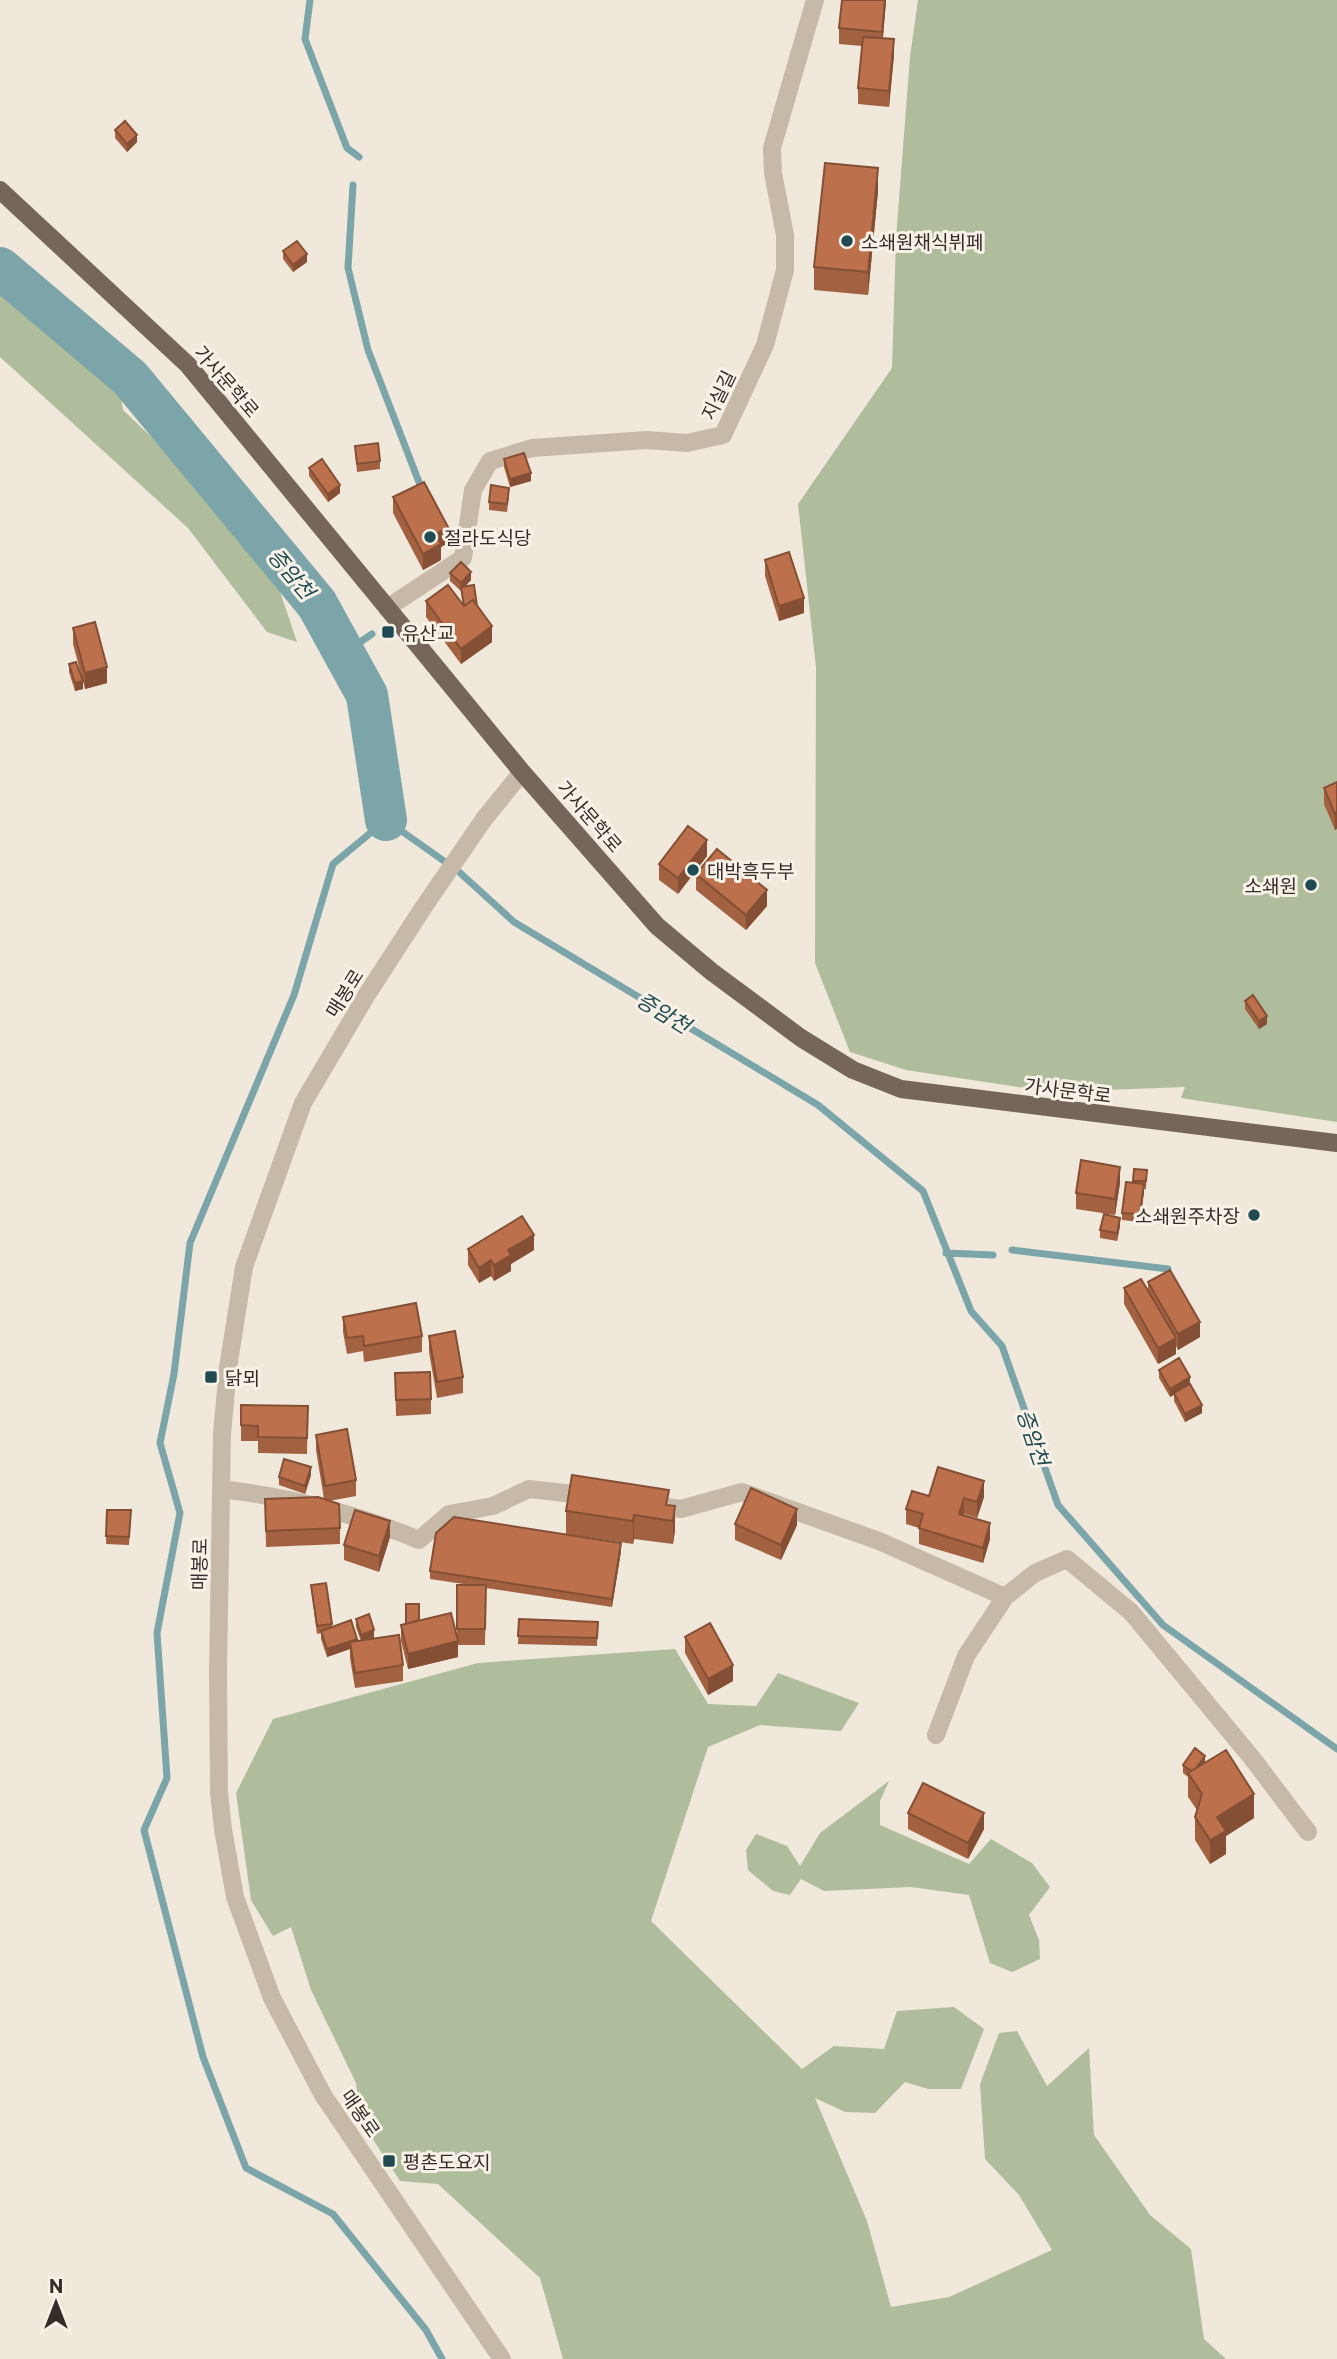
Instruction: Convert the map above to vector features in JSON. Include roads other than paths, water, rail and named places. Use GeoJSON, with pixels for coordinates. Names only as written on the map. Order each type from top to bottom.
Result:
{"type":"FeatureCollection","features":[{"type":"Feature","properties":{"kind":"main road","name":"가사문학로"},"geometry":{"type":"LineString","coordinates":[[0,190],[188,365],[347,554],[387,608],[523,772],[657,926],[712,972],[801,1038],[853,1069],[901,1089],[1337,1143]]}},
{"type":"Feature","properties":{"kind":"street","name":"지실길"},"geometry":{"type":"LineString","coordinates":[[387,608],[463,558],[473,490],[490,461],[532,448],[647,440],[687,443],[723,435],[765,345],[785,270],[785,234],[773,173],[772,148],[815,0]]}},
{"type":"Feature","properties":{"kind":"street","name":"매봉로"},"geometry":{"type":"LineString","coordinates":[[502,2359],[323,2095],[272,1998],[235,1897],[219,1793],[221,1489],[228,1368],[244,1268],[303,1103],[366,996],[423,908],[484,819],[523,772]]}},
{"type":"Feature","properties":{"kind":"street"},"geometry":{"type":"LineString","coordinates":[[221,1489],[280,1496],[372,1520],[419,1540],[450,1514],[493,1506],[529,1489],[681,1509],[742,1492],[879,1541],[1005,1597]]}},
{"type":"Feature","properties":{"kind":"street"},"geometry":{"type":"LineString","coordinates":[[936,1735],[966,1656],[1005,1597],[1035,1573],[1067,1559],[1131,1612],[1252,1758],[1308,1832]]}},
{"type":"Feature","properties":{"kind":"waterway"},"geometry":{"type":"LineString","coordinates":[[310,0],[305,39],[347,148],[359,157]]}},
{"type":"Feature","properties":{"kind":"waterway"},"geometry":{"type":"LineString","coordinates":[[353,185],[348,268],[368,350],[422,490]]}},
{"type":"Feature","properties":{"kind":"waterway","name":"증암천"},"geometry":{"type":"LineString","coordinates":[[0,268],[130,378],[317,604],[367,695],[386,820]]}},
{"type":"Feature","properties":{"kind":"waterway"},"geometry":{"type":"LineString","coordinates":[[443,524],[452,538]]}},
{"type":"Feature","properties":{"kind":"waterway"},"geometry":{"type":"LineString","coordinates":[[344,653],[372,634]]}},
{"type":"Feature","properties":{"kind":"waterway"},"geometry":{"type":"LineString","coordinates":[[442,2359],[426,2330],[333,2214],[246,2168],[203,2057],[144,1830],[167,1778],[157,1633],[180,1513],[160,1443],[174,1374],[190,1243],[294,995],[333,864],[386,820],[458,871],[514,922],[818,1105],[923,1191],[971,1311],[1002,1346],[1058,1505],[1163,1625],[1337,1749]]}},
{"type":"Feature","properties":{"kind":"waterway"},"geometry":{"type":"LineString","coordinates":[[1012,1250],[1168,1269]]}},
{"type":"Feature","properties":{"kind":"waterway"},"geometry":{"type":"LineString","coordinates":[[946,1253],[993,1255]]}},
{"type":"Feature","properties":{"kind":"place","name":"소쇄원채식뷔페"},"geometry":{"type":"Point","coordinates":[847,241]}},
{"type":"Feature","properties":{"kind":"place","name":"절라도식당"},"geometry":{"type":"Point","coordinates":[430,537]}},
{"type":"Feature","properties":{"kind":"place","name":"유산교"},"geometry":{"type":"Point","coordinates":[388,632]}},
{"type":"Feature","properties":{"kind":"place","name":"대박흑두부"},"geometry":{"type":"Point","coordinates":[693,870]}},
{"type":"Feature","properties":{"kind":"place","name":"소쇄원"},"geometry":{"type":"Point","coordinates":[1311,885]}},
{"type":"Feature","properties":{"kind":"place","name":"소쇄원주차장"},"geometry":{"type":"Point","coordinates":[1254,1215]}},
{"type":"Feature","properties":{"kind":"place","name":"닭뫼"},"geometry":{"type":"Point","coordinates":[211,1377]}},
{"type":"Feature","properties":{"kind":"place","name":"평촌도요지"},"geometry":{"type":"Point","coordinates":[389,2161]}}]}
